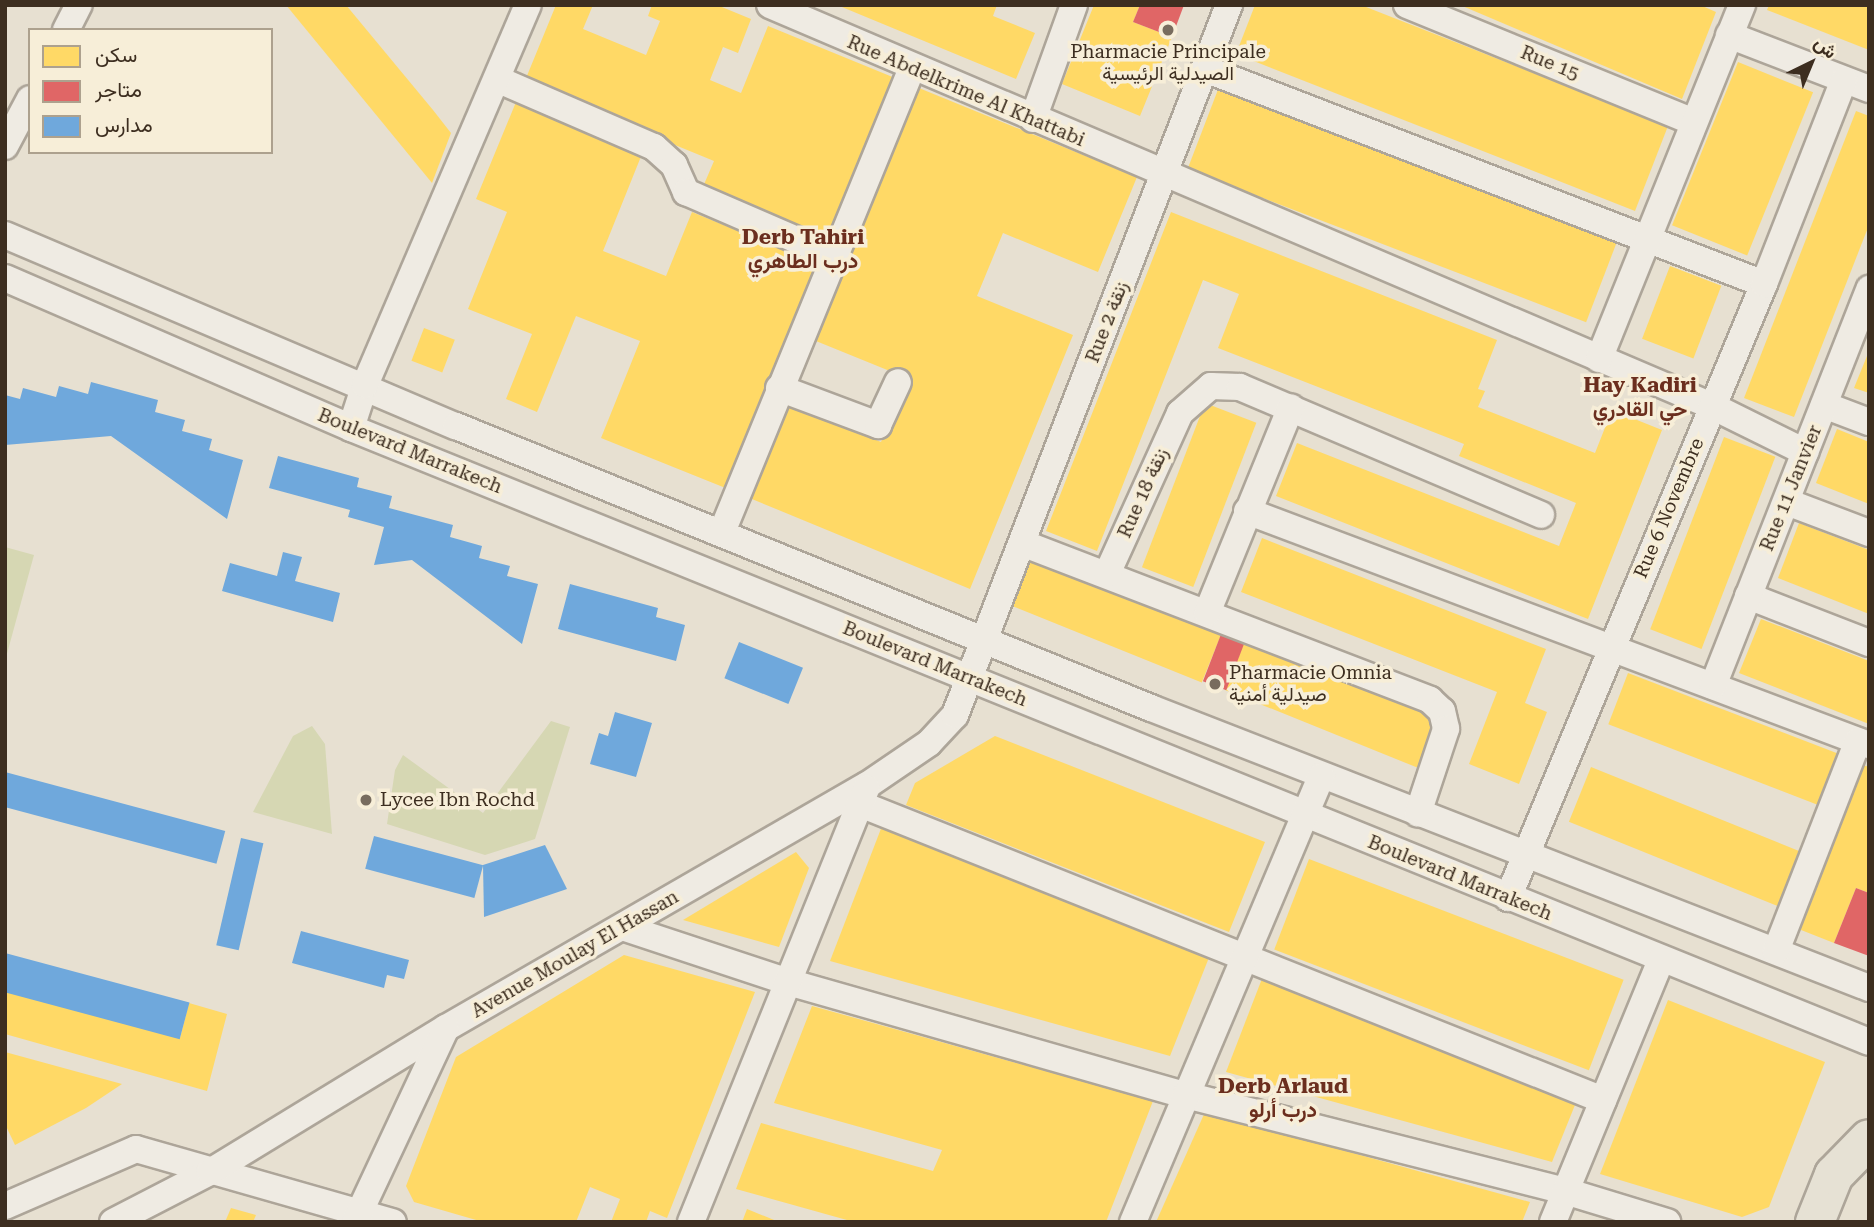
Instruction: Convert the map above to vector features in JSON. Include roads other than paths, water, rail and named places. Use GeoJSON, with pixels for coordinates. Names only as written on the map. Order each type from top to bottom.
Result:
{"type":"FeatureCollection","features":[{"type":"Feature","properties":{"kind":"main road"},"geometry":{"type":"LineString","coordinates":[[1815,1222],[1830,1183],[1859,1147],[1869,1106]]}},
{"type":"Feature","properties":{"kind":"street"},"geometry":{"type":"LineString","coordinates":[[67,28],[79,5]]}},
{"type":"Feature","properties":{"kind":"street"},"geometry":{"type":"LineString","coordinates":[[351,428],[365,385],[499,80],[528,5]]}},
{"type":"Feature","properties":{"kind":"street","name":"Rue Abdelkrime Al Khattabi"},"geometry":{"type":"LineString","coordinates":[[770,5],[1163,177],[1712,406],[1805,452]]}},
{"type":"Feature","properties":{"kind":"street"},"geometry":{"type":"LineString","coordinates":[[1033,120],[1074,5]]}},
{"type":"Feature","properties":{"kind":"street","name":"Rue 2 زنقة"},"geometry":{"type":"LineString","coordinates":[[987,639],[1229,5]]}},
{"type":"Feature","properties":{"kind":"street","name":"Rue 15"},"geometry":{"type":"LineString","coordinates":[[1407,5],[1693,121]]}},
{"type":"Feature","properties":{"kind":"street"},"geometry":{"type":"LineString","coordinates":[[1599,359],[1742,5]]}},
{"type":"Feature","properties":{"kind":"street"},"geometry":{"type":"LineString","coordinates":[[1729,35],[1869,89]]}},
{"type":"Feature","properties":{"kind":"street"},"geometry":{"type":"LineString","coordinates":[[722,532],[912,68]]}},
{"type":"Feature","properties":{"kind":"street"},"geometry":{"type":"LineString","coordinates":[[1205,69],[1764,285]]}},
{"type":"Feature","properties":{"kind":"street"},"geometry":{"type":"LineString","coordinates":[[499,80],[654,147],[674,165],[686,192],[834,256]]}},
{"type":"Feature","properties":{"kind":"street","name":"Rue 6 Novembre"},"geometry":{"type":"LineString","coordinates":[[1508,898],[1523,855],[1764,285],[1844,80]]}},
{"type":"Feature","properties":{"kind":"street"},"geometry":{"type":"LineString","coordinates":[[5,146],[28,103]]}},
{"type":"Feature","properties":{"kind":"street"},"geometry":{"type":"LineString","coordinates":[[5,235],[1321,776],[1869,988]]}},
{"type":"Feature","properties":{"kind":"street","name":"Boulevard Marrakech"},"geometry":{"type":"LineString","coordinates":[[5,278],[351,428],[1869,1042]]}},
{"type":"Feature","properties":{"kind":"street","name":"Rue 11 Janvier"},"geometry":{"type":"LineString","coordinates":[[1713,687],[1866,304]]}},
{"type":"Feature","properties":{"kind":"street"},"geometry":{"type":"LineString","coordinates":[[779,388],[878,425],[898,382]]}},
{"type":"Feature","properties":{"kind":"street","name":"Rue 18 زنقة"},"geometry":{"type":"LineString","coordinates":[[1107,574],[1180,413],[1199,392],[1223,385],[1292,407]]}},
{"type":"Feature","properties":{"kind":"street"},"geometry":{"type":"LineString","coordinates":[[1824,405],[1869,422]]}},
{"type":"Feature","properties":{"kind":"street"},"geometry":{"type":"LineString","coordinates":[[1207,613],[1292,407],[1541,514]]}},
{"type":"Feature","properties":{"kind":"street"},"geometry":{"type":"LineString","coordinates":[[1787,502],[1869,533]]}},
{"type":"Feature","properties":{"kind":"street"},"geometry":{"type":"LineString","coordinates":[[1247,511],[1863,743],[1776,951]]}},
{"type":"Feature","properties":{"kind":"street"},"geometry":{"type":"LineString","coordinates":[[1022,542],[1408,690],[1437,705],[1446,719],[1446,729],[1418,813]]}},
{"type":"Feature","properties":{"kind":"street"},"geometry":{"type":"LineString","coordinates":[[1748,596],[1869,643]]}},
{"type":"Feature","properties":{"kind":"street","name":"Avenue Moulay El Hassan"},"geometry":{"type":"LineString","coordinates":[[113,1222],[210,1172],[446,1028],[622,927],[863,795],[929,743],[955,715],[987,639]]}},
{"type":"Feature","properties":{"kind":"street"},"geometry":{"type":"LineString","coordinates":[[1133,1222],[1321,776]]}},
{"type":"Feature","properties":{"kind":"street"},"geometry":{"type":"LineString","coordinates":[[691,1222],[863,795],[1245,957],[1603,1100]]}},
{"type":"Feature","properties":{"kind":"street"},"geometry":{"type":"LineString","coordinates":[[622,927],[788,982],[1186,1095],[1565,1191],[1667,1222]]}},
{"type":"Feature","properties":{"kind":"street"},"geometry":{"type":"LineString","coordinates":[[1553,1222],[1661,960]]}},
{"type":"Feature","properties":{"kind":"street"},"geometry":{"type":"LineString","coordinates":[[357,1217],[446,1028]]}},
{"type":"Feature","properties":{"kind":"street"},"geometry":{"type":"LineString","coordinates":[[5,1206],[136,1149],[357,1217],[393,1222]]}},
{"type":"Feature","properties":{"kind":"place","name":"Pharmacie Principale الصيدلية الرئيسية"},"geometry":{"type":"Point","coordinates":[1168,30]}},
{"type":"Feature","properties":{"kind":"place","name":"Pharmacie Omnia صيدلية أمنية"},"geometry":{"type":"Point","coordinates":[1215,684]}},
{"type":"Feature","properties":{"kind":"place","name":"Lycee Ibn Rochd"},"geometry":{"type":"Point","coordinates":[366,800]}},
{"type":"Feature","properties":{"kind":"district","name":"Derb Tahiri درب الطاهري"},"geometry":{"type":"Point","coordinates":[803,249]}},
{"type":"Feature","properties":{"kind":"district","name":"Hay Kadiri حي القادري"},"geometry":{"type":"Point","coordinates":[1640,397]}},
{"type":"Feature","properties":{"kind":"district","name":"Derb Arlaud درب أرلو"},"geometry":{"type":"Point","coordinates":[1283,1098]}}]}
